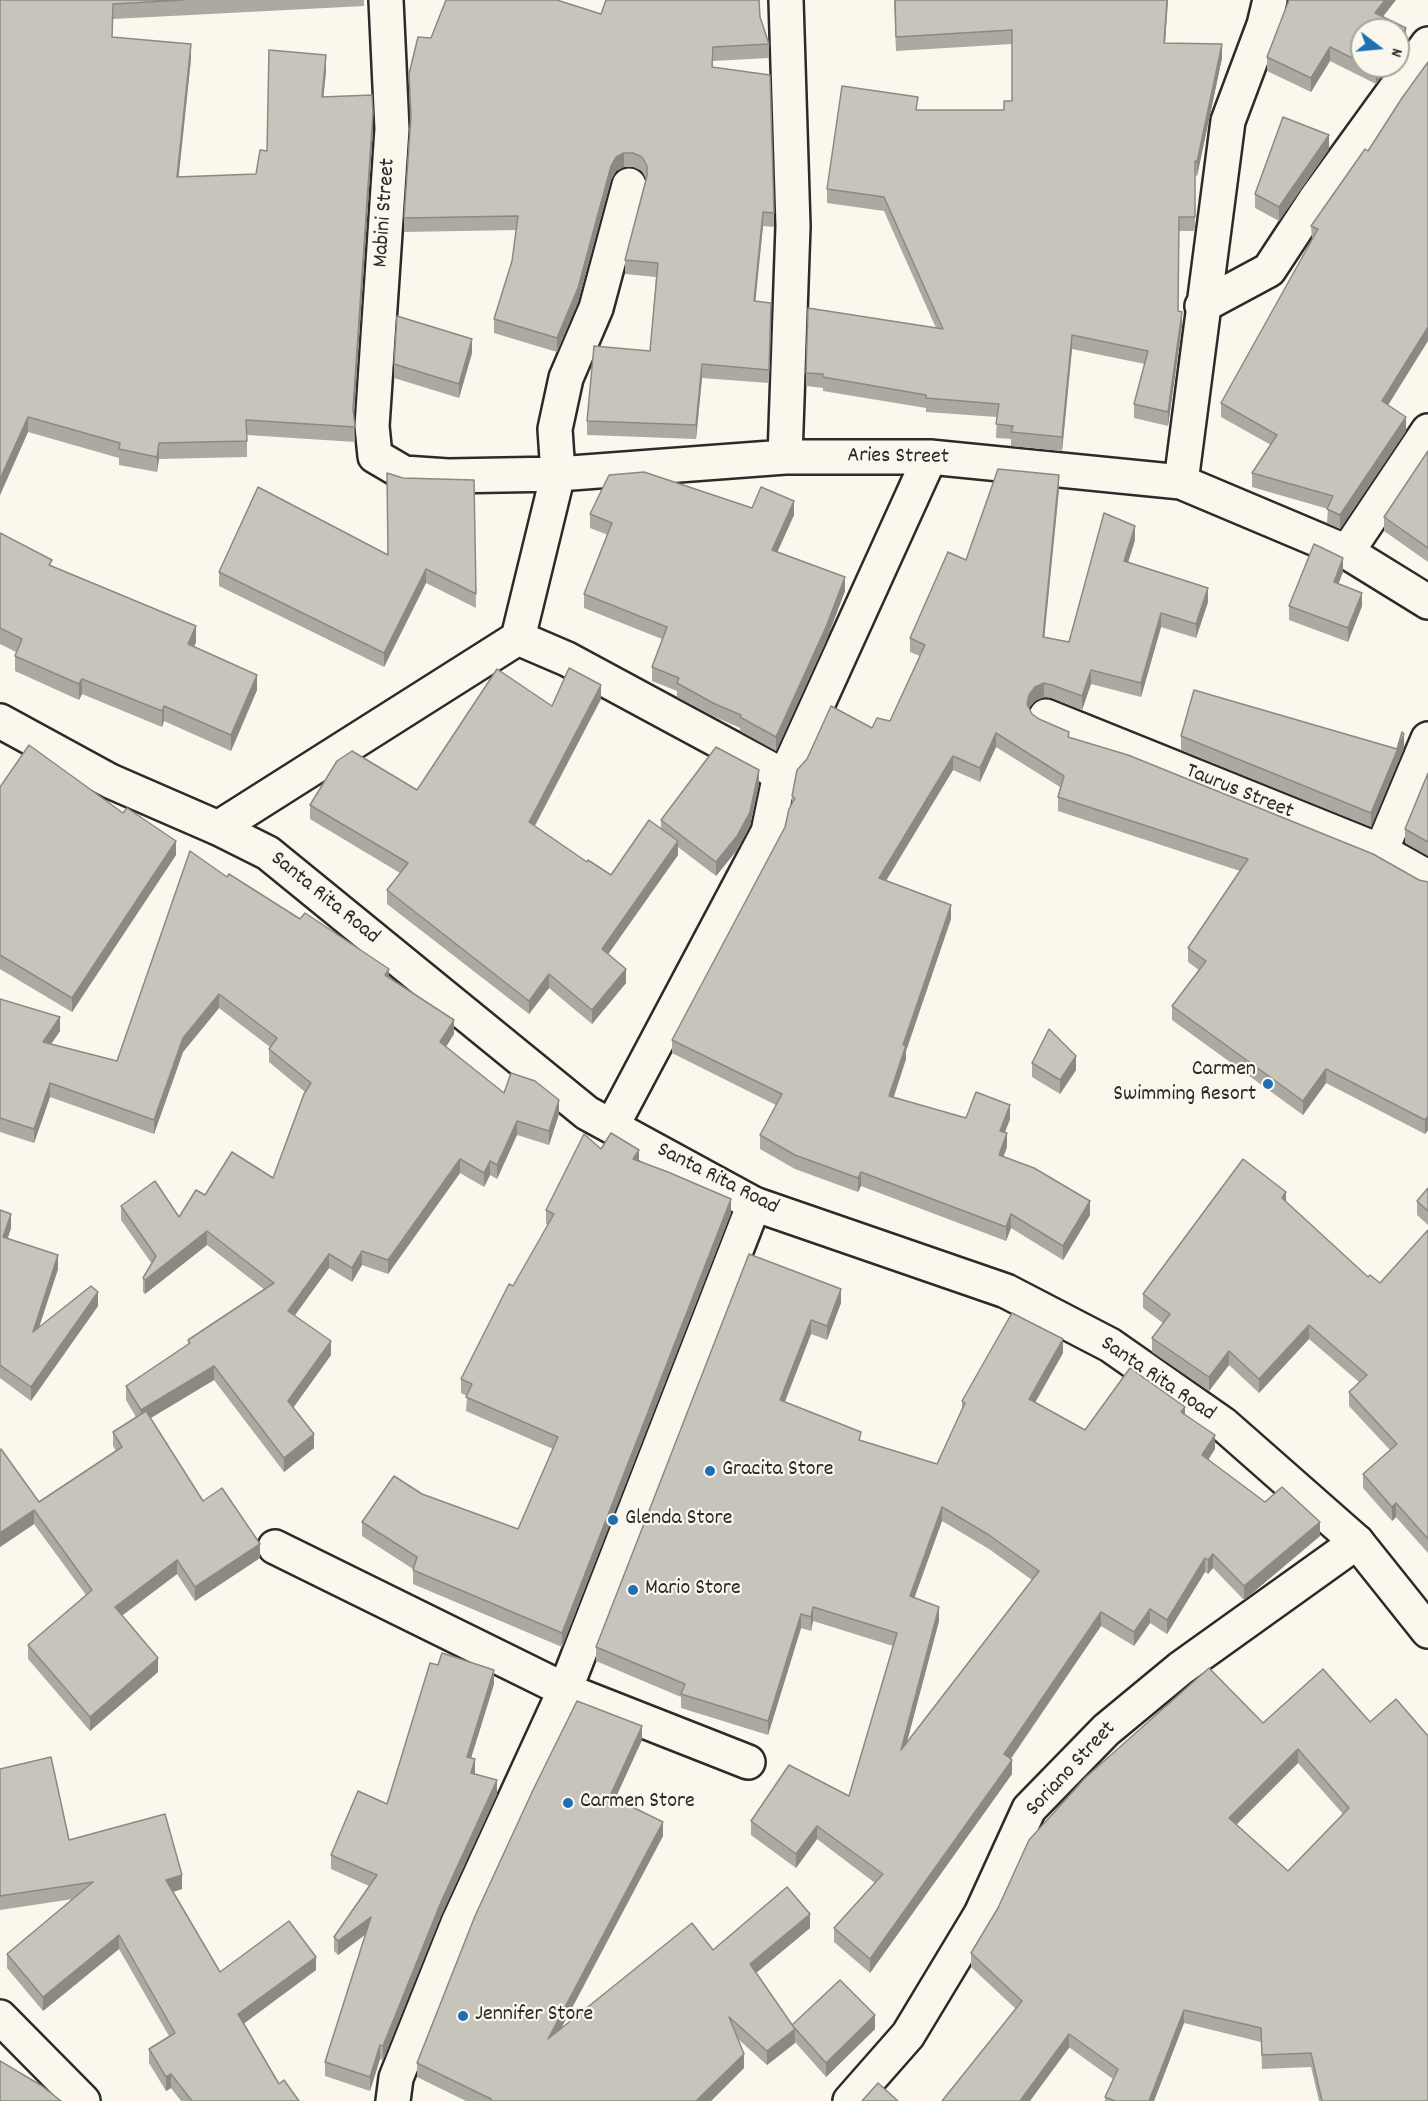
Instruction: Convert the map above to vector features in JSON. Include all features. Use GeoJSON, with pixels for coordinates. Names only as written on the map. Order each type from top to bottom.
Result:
{"type":"FeatureCollection","features":[{"type":"Feature","properties":{"kind":"street","name":"Mabini Street"},"geometry":{"type":"LineString","coordinates":[[372,426],[392,129],[386,0]]}},
{"type":"Feature","properties":{"kind":"street"},"geometry":{"type":"LineString","coordinates":[[785,457],[794,226],[786,0]]}},
{"type":"Feature","properties":{"kind":"street"},"geometry":{"type":"LineString","coordinates":[[1181,482],[1202,306],[1228,121],[1264,25],[1270,0]]}},
{"type":"Feature","properties":{"kind":"street"},"geometry":{"type":"LineString","coordinates":[[1202,306],[1269,270],[1315,200],[1428,44]]}},
{"type":"Feature","properties":{"kind":"street"},"geometry":{"type":"LineString","coordinates":[[218,828],[518,638],[558,474],[555,429],[566,378],[596,308],[629,185]]}},
{"type":"Feature","properties":{"kind":"street","name":"Aries Street"},"geometry":{"type":"LineString","coordinates":[[372,426],[375,456],[404,473],[448,476],[558,474],[785,457],[930,457],[1181,482],[1347,552],[1428,602]]}},
{"type":"Feature","properties":{"kind":"street"},"geometry":{"type":"LineString","coordinates":[[1347,552],[1428,431]]}},
{"type":"Feature","properties":{"kind":"street"},"geometry":{"type":"LineString","coordinates":[[612,1126],[768,832],[780,774],[790,765],[930,457]]}},
{"type":"Feature","properties":{"kind":"street"},"geometry":{"type":"LineString","coordinates":[[518,638],[567,659],[780,774]]}},
{"type":"Feature","properties":{"kind":"street","name":"Taurus Street"},"geometry":{"type":"LineString","coordinates":[[1046,716],[1382,851],[1428,877]]}},
{"type":"Feature","properties":{"kind":"street","name":"Santa Rita Road"},"geometry":{"type":"LineString","coordinates":[[0,721],[110,781],[218,828],[268,853],[587,1113],[754,1204],[1006,1291],[1110,1346],[1223,1424],[1357,1542],[1428,1631]]}},
{"type":"Feature","properties":{"kind":"street"},"geometry":{"type":"LineString","coordinates":[[1382,851],[1428,739]]}},
{"type":"Feature","properties":{"kind":"street"},"geometry":{"type":"LineString","coordinates":[[393,2101],[396,2078],[458,1923],[566,1690],[754,1204]]}},
{"type":"Feature","properties":{"kind":"street","name":"Soriano Street"},"geometry":{"type":"LineString","coordinates":[[850,2101],[908,2035],[981,1914],[1029,1809],[1106,1730],[1180,1668],[1357,1542]]}},
{"type":"Feature","properties":{"kind":"street"},"geometry":{"type":"LineString","coordinates":[[275,1546],[566,1690],[748,1762]]}},
{"type":"Feature","properties":{"kind":"street"},"geometry":{"type":"LineString","coordinates":[[0,2017],[83,2101]]}},
{"type":"Feature","properties":{"kind":"building"},"geometry":{"type":"Polygon","coordinates":[[[0,0],[183,0],[113,4],[112,37],[191,44],[177,177],[256,174],[260,150],[267,151],[269,50],[326,55],[322,97],[372,95],[373,113],[353,409],[355,427],[246,420],[247,441],[159,443],[157,457],[119,449],[120,443],[28,417],[0,479],[0,0]]]}},
{"type":"Feature","properties":{"kind":"building"},"geometry":{"type":"Polygon","coordinates":[[[446,0],[557,0],[601,14],[606,0],[759,0],[760,17],[769,44],[713,47],[712,67],[770,75],[774,213],[763,212],[754,301],[771,303],[769,370],[702,364],[696,425],[587,421],[594,346],[650,351],[658,263],[625,260],[647,176],[647,166],[642,157],[633,153],[624,153],[616,157],[611,166],[578,288],[557,338],[494,319],[512,261],[518,216],[404,218],[411,116],[409,74],[418,37],[431,38],[446,0]]]}},
{"type":"Feature","properties":{"kind":"building"},"geometry":{"type":"Polygon","coordinates":[[[895,0],[1167,0],[1164,43],[1222,44],[1197,162],[1195,161],[1195,217],[1179,217],[1178,311],[1182,312],[1168,412],[1134,404],[1148,351],[1072,335],[1062,437],[1011,432],[1013,426],[996,424],[999,404],[926,398],[926,395],[823,377],[823,374],[806,373],[808,308],[943,329],[884,197],[827,189],[842,86],[918,97],[916,110],[1004,110],[1004,101],[1012,101],[1012,30],[896,37],[895,0]]]}},
{"type":"Feature","properties":{"kind":"building"},"geometry":{"type":"Polygon","coordinates":[[[1289,0],[1385,0],[1375,13],[1385,18],[1350,18],[1350,57],[1330,47],[1311,78],[1267,57],[1289,0]]]}},
{"type":"Feature","properties":{"kind":"building"},"geometry":{"type":"Polygon","coordinates":[[[1428,62],[1428,327],[1382,401],[1406,417],[1340,515],[1327,509],[1333,496],[1252,473],[1277,435],[1221,403],[1318,229],[1311,226],[1365,149],[1368,151],[1428,62]]]}},
{"type":"Feature","properties":{"kind":"building"},"geometry":{"type":"Polygon","coordinates":[[[1283,117],[1329,135],[1279,207],[1255,194],[1283,117]]]}},
{"type":"Feature","properties":{"kind":"building"},"geometry":{"type":"Polygon","coordinates":[[[397,316],[472,339],[459,384],[394,364],[397,316]]]}},
{"type":"Feature","properties":{"kind":"building"},"geometry":{"type":"Polygon","coordinates":[[[1428,451],[1428,548],[1384,517],[1428,451]]]}},
{"type":"Feature","properties":{"kind":"building"},"geometry":{"type":"Polygon","coordinates":[[[998,469],[1059,475],[1043,637],[1069,642],[1104,513],[1135,526],[1124,561],[1208,588],[1196,624],[1161,613],[1141,683],[1091,670],[1082,696],[1044,683],[1035,687],[1029,695],[1027,704],[1032,714],[1069,732],[1068,737],[1128,755],[1373,854],[1419,880],[1428,882],[1428,1116],[1425,1120],[1326,1069],[1303,1101],[1172,1006],[1206,961],[1188,948],[1248,859],[1058,797],[1064,776],[996,733],[980,768],[953,756],[879,878],[951,905],[903,1045],[906,1045],[889,1096],[966,1118],[976,1092],[1010,1105],[1000,1131],[1007,1133],[999,1155],[1034,1168],[1090,1201],[1063,1246],[1011,1214],[1006,1227],[861,1172],[858,1178],[795,1155],[760,1135],[782,1094],[672,1040],[785,827],[789,809],[795,798],[792,796],[797,770],[807,759],[831,706],[872,728],[877,718],[890,721],[925,645],[910,638],[948,552],[966,560],[998,469]]]}},
{"type":"Feature","properties":{"kind":"building"},"geometry":{"type":"Polygon","coordinates":[[[644,472],[752,508],[761,487],[794,501],[772,550],[845,577],[826,627],[776,737],[740,717],[741,715],[677,683],[679,678],[652,667],[667,627],[584,594],[612,523],[590,514],[609,475],[644,472]]]}},
{"type":"Feature","properties":{"kind":"building"},"geometry":{"type":"Polygon","coordinates":[[[387,473],[403,478],[474,480],[476,594],[426,569],[384,653],[219,572],[258,487],[388,555],[387,473]]]}},
{"type":"Feature","properties":{"kind":"building"},"geometry":{"type":"Polygon","coordinates":[[[0,533],[52,560],[49,565],[196,626],[188,644],[257,675],[231,735],[164,706],[162,711],[82,679],[79,684],[15,656],[22,639],[0,628],[0,533]]]}},
{"type":"Feature","properties":{"kind":"building"},"geometry":{"type":"Polygon","coordinates":[[[1314,544],[1343,558],[1334,582],[1362,593],[1348,628],[1289,606],[1314,544]]]}},
{"type":"Feature","properties":{"kind":"building"},"geometry":{"type":"Polygon","coordinates":[[[569,668],[601,685],[529,822],[587,862],[588,860],[611,875],[649,820],[678,841],[602,949],[626,969],[592,1010],[549,974],[529,1001],[387,890],[408,863],[310,805],[337,761],[352,751],[417,790],[497,669],[552,706],[569,668]]]}},
{"type":"Feature","properties":{"kind":"building"},"geometry":{"type":"Polygon","coordinates":[[[1194,690],[1397,749],[1402,732],[1404,734],[1371,813],[1181,736],[1194,690]]]}},
{"type":"Feature","properties":{"kind":"building"},"geometry":{"type":"Polygon","coordinates":[[[29,745],[123,813],[127,808],[176,841],[72,998],[0,955],[0,787],[29,745]]]}},
{"type":"Feature","properties":{"kind":"building"},"geometry":{"type":"Polygon","coordinates":[[[716,747],[759,770],[750,812],[737,836],[716,862],[661,820],[716,747]]]}},
{"type":"Feature","properties":{"kind":"building"},"geometry":{"type":"Polygon","coordinates":[[[1428,773],[1428,842],[1405,829],[1428,773]]]}},
{"type":"Feature","properties":{"kind":"building"},"geometry":{"type":"Polygon","coordinates":[[[190,851],[227,877],[229,874],[300,919],[305,913],[389,969],[385,975],[454,1020],[440,1042],[504,1093],[511,1073],[535,1081],[559,1100],[549,1131],[517,1121],[497,1165],[490,1161],[484,1173],[460,1159],[388,1260],[362,1251],[352,1268],[329,1254],[288,1311],[331,1341],[288,1401],[314,1434],[284,1458],[214,1366],[141,1410],[126,1386],[190,1343],[188,1340],[274,1283],[207,1231],[145,1280],[143,1278],[156,1256],[121,1206],[155,1181],[179,1217],[196,1190],[205,1195],[232,1152],[273,1178],[304,1094],[311,1083],[269,1049],[277,1038],[219,994],[183,1038],[154,1120],[50,1083],[34,1129],[0,1118],[0,999],[60,1017],[43,1042],[117,1061],[190,851]]]}},
{"type":"Feature","properties":{"kind":"building"},"geometry":{"type":"Polygon","coordinates":[[[1049,1029],[1076,1056],[1060,1080],[1032,1063],[1049,1029]]]}},
{"type":"Feature","properties":{"kind":"building"},"geometry":{"type":"Polygon","coordinates":[[[611,1133],[639,1150],[633,1159],[731,1199],[562,1633],[413,1570],[417,1557],[362,1522],[394,1476],[422,1494],[518,1529],[558,1437],[466,1397],[472,1384],[461,1379],[509,1284],[513,1286],[554,1214],[546,1210],[584,1134],[601,1149],[611,1133]]]}},
{"type":"Feature","properties":{"kind":"building"},"geometry":{"type":"Polygon","coordinates":[[[1243,1159],[1286,1192],[1282,1198],[1368,1277],[1370,1275],[1380,1283],[1428,1230],[1428,1539],[1396,1503],[1392,1507],[1363,1474],[1397,1444],[1349,1392],[1367,1375],[1309,1325],[1259,1379],[1229,1351],[1209,1377],[1152,1338],[1170,1314],[1143,1294],[1243,1159]]]}},
{"type":"Feature","properties":{"kind":"building"},"geometry":{"type":"Polygon","coordinates":[[[1428,1188],[1428,1211],[1417,1201],[1428,1188]]]}},
{"type":"Feature","properties":{"kind":"building"},"geometry":{"type":"Polygon","coordinates":[[[0,1210],[11,1214],[3,1237],[58,1255],[33,1332],[91,1286],[98,1292],[31,1387],[0,1365],[0,1210]]]}},
{"type":"Feature","properties":{"kind":"building"},"geometry":{"type":"Polygon","coordinates":[[[749,1254],[841,1289],[827,1326],[811,1320],[780,1400],[861,1432],[859,1440],[937,1464],[965,1403],[962,1401],[1012,1313],[1063,1339],[1029,1399],[1085,1430],[1130,1368],[1185,1407],[1181,1412],[1215,1435],[1202,1455],[1265,1502],[1282,1487],[1320,1522],[1244,1586],[1213,1554],[1208,1560],[1205,1558],[1167,1620],[1150,1609],[1134,1632],[1101,1612],[1004,1754],[1012,1760],[870,1959],[834,1928],[883,1874],[817,1826],[796,1854],[751,1821],[789,1765],[849,1796],[897,1633],[813,1607],[811,1617],[801,1614],[768,1721],[681,1694],[685,1684],[596,1647],[749,1254]],[[942,1507],[910,1596],[939,1607],[901,1750],[1039,1571],[989,1535],[942,1507]]]}},
{"type":"Feature","properties":{"kind":"building"},"geometry":{"type":"Polygon","coordinates":[[[146,1411],[203,1501],[222,1488],[260,1544],[195,1587],[177,1560],[115,1607],[158,1658],[90,1717],[28,1645],[92,1590],[34,1510],[0,1533],[0,1450],[39,1502],[122,1447],[113,1432],[146,1411]]]}},
{"type":"Feature","properties":{"kind":"building"},"geometry":{"type":"Polygon","coordinates":[[[442,1653],[494,1670],[467,1757],[475,1759],[471,1773],[497,1780],[441,1902],[383,2046],[380,2045],[370,2077],[325,2062],[371,1917],[338,1941],[334,1937],[377,1875],[331,1855],[358,1791],[387,1804],[430,1663],[438,1665],[442,1653]]]}},
{"type":"Feature","properties":{"kind":"building"},"geometry":{"type":"Polygon","coordinates":[[[1209,1668],[1263,1723],[1323,1669],[1370,1722],[1396,1699],[1428,1736],[1428,2101],[1322,2101],[1311,2053],[1262,2055],[1261,2028],[1184,2010],[1149,2101],[1115,2101],[1105,2097],[1118,2069],[1069,2034],[1020,2101],[942,2101],[1022,2001],[971,1953],[998,1908],[1029,1840],[1086,1777],[1209,1668]],[[1298,1749],[1229,1818],[1288,1871],[1349,1808],[1298,1749]]]}},
{"type":"Feature","properties":{"kind":"building"},"geometry":{"type":"Polygon","coordinates":[[[577,1701],[642,1726],[610,1796],[663,1822],[548,2039],[692,1923],[713,1950],[787,1887],[810,1914],[750,1964],[795,2029],[767,2051],[729,2017],[744,2054],[696,2101],[491,2101],[417,2063],[475,1916],[577,1701]]]}},
{"type":"Feature","properties":{"kind":"building"},"geometry":{"type":"Polygon","coordinates":[[[51,1757],[69,1840],[165,1814],[182,1875],[166,1880],[220,1972],[289,1921],[316,1957],[238,2014],[279,2084],[284,2080],[299,2101],[192,2101],[171,2074],[166,2077],[149,2049],[175,2033],[119,1935],[43,1997],[7,1954],[93,1882],[0,1896],[0,1769],[51,1757]]]}},
{"type":"Feature","properties":{"kind":"building"},"geometry":{"type":"Polygon","coordinates":[[[840,1980],[875,2015],[826,2063],[792,2025],[840,1980]]]}},
{"type":"Feature","properties":{"kind":"building"},"geometry":{"type":"Polygon","coordinates":[[[0,2061],[42,2086],[61,2101],[0,2101],[0,2061]]]}},
{"type":"Feature","properties":{"kind":"building"},"geometry":{"type":"Polygon","coordinates":[[[878,2083],[898,2101],[862,2101],[878,2083]]]}},
{"type":"Feature","properties":{"kind":"place","name":"Carmen Swimming Resort"},"geometry":{"type":"Point","coordinates":[1268,1084]}},
{"type":"Feature","properties":{"kind":"place","name":"Gracita Store"},"geometry":{"type":"Point","coordinates":[710,1471]}},
{"type":"Feature","properties":{"kind":"place","name":"Glenda Store"},"geometry":{"type":"Point","coordinates":[613,1520]}},
{"type":"Feature","properties":{"kind":"place","name":"Mario Store"},"geometry":{"type":"Point","coordinates":[633,1590]}},
{"type":"Feature","properties":{"kind":"place","name":"Carmen Store"},"geometry":{"type":"Point","coordinates":[568,1803]}},
{"type":"Feature","properties":{"kind":"place","name":"Jennifer Store"},"geometry":{"type":"Point","coordinates":[463,2016]}}]}
